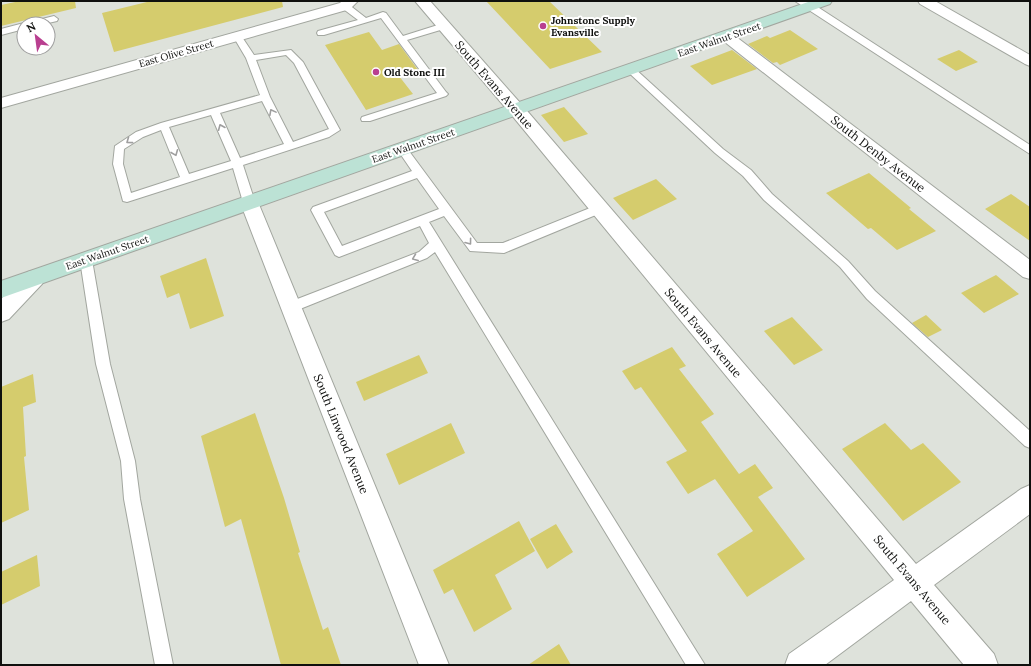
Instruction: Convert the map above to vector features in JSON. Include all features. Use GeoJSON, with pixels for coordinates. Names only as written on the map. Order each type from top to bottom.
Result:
{"type":"FeatureCollection","features":[{"type":"Feature","properties":{"kind":"main road","name":"East Walnut Street"},"geometry":{"type":"LineString","coordinates":[[1,290],[726,36],[805,4],[825,1]]}},
{"type":"Feature","properties":{"kind":"street","name":"South Evans Avenue"},"geometry":{"type":"LineString","coordinates":[[422,1],[516,109],[983,665]]}},
{"type":"Feature","properties":{"kind":"street"},"geometry":{"type":"LineString","coordinates":[[925,1],[1030,61]]}},
{"type":"Feature","properties":{"kind":"street","name":"East Olive Street"},"geometry":{"type":"LineString","coordinates":[[1,103],[348,3]]}},
{"type":"Feature","properties":{"kind":"street","name":"South Denby Avenue"},"geometry":{"type":"LineString","coordinates":[[726,36],[1030,271]]}},
{"type":"Feature","properties":{"kind":"street","name":"South Linwood Avenue"},"geometry":{"type":"LineString","coordinates":[[249,202],[434,665]]}},
{"type":"Feature","properties":{"kind":"street"},"geometry":{"type":"LineString","coordinates":[[1,313],[35,278]]}},
{"type":"Feature","properties":{"kind":"street"},"geometry":{"type":"LineString","coordinates":[[800,665],[1030,498]]}},
{"type":"Feature","properties":{"kind":"lane"},"geometry":{"type":"LineString","coordinates":[[348,3],[365,20]]}},
{"type":"Feature","properties":{"kind":"lane"},"geometry":{"type":"LineString","coordinates":[[805,4],[1030,150]]}},
{"type":"Feature","properties":{"kind":"lane"},"geometry":{"type":"LineString","coordinates":[[322,33],[383,16],[443,94],[366,119]]}},
{"type":"Feature","properties":{"kind":"lane"},"geometry":{"type":"LineString","coordinates":[[401,39],[444,26]]}},
{"type":"Feature","properties":{"kind":"lane"},"geometry":{"type":"LineString","coordinates":[[1,32],[16,28]]}},
{"type":"Feature","properties":{"kind":"lane"},"geometry":{"type":"LineString","coordinates":[[237,36],[251,58],[265,97],[290,146]]}},
{"type":"Feature","properties":{"kind":"lane"},"geometry":{"type":"LineString","coordinates":[[251,58],[288,52],[298,62],[335,130],[325,135],[127,198],[118,164],[119,148],[130,139],[164,126],[265,97]]}},
{"type":"Feature","properties":{"kind":"lane"},"geometry":{"type":"LineString","coordinates":[[630,69],[719,151],[747,173],[768,197],[844,264],[872,295],[1030,441]]}},
{"type":"Feature","properties":{"kind":"lane"},"geometry":{"type":"LineString","coordinates":[[214,111],[237,163],[249,202]]}},
{"type":"Feature","properties":{"kind":"lane"},"geometry":{"type":"LineString","coordinates":[[164,126],[186,179]]}},
{"type":"Feature","properties":{"kind":"lane"},"geometry":{"type":"LineString","coordinates":[[402,149],[474,248],[504,248],[599,209]]}},
{"type":"Feature","properties":{"kind":"lane"},"geometry":{"type":"LineString","coordinates":[[418,173],[317,210],[339,252],[446,211]]}},
{"type":"Feature","properties":{"kind":"lane"},"geometry":{"type":"LineString","coordinates":[[422,220],[696,665]]}},
{"type":"Feature","properties":{"kind":"lane"},"geometry":{"type":"LineString","coordinates":[[291,307],[423,255],[436,244]]}},
{"type":"Feature","properties":{"kind":"lane"},"geometry":{"type":"LineString","coordinates":[[86,260],[103,364],[128,461],[132,500],[164,665]]}},
{"type":"Feature","properties":{"kind":"building"},"geometry":{"type":"Polygon","coordinates":[[[20,1],[75,1],[76,8],[43,16],[16,16],[16,22],[1,26],[1,5],[20,1]]]}},
{"type":"Feature","properties":{"kind":"building"},"geometry":{"type":"Polygon","coordinates":[[[151,1],[282,1],[283,7],[114,52],[102,13],[151,1]]]}},
{"type":"Feature","properties":{"kind":"building","name":"Johnstone Supply Evansville"},"geometry":{"type":"Polygon","coordinates":[[[486,1],[549,1],[602,52],[550,69],[486,1]]]}},
{"type":"Feature","properties":{"kind":"building"},"geometry":{"type":"Polygon","coordinates":[[[790,30],[818,49],[780,65],[777,62],[773,63],[748,44],[767,36],[770,38],[790,30]]]}},
{"type":"Feature","properties":{"kind":"building","name":"Old Stone III"},"geometry":{"type":"Polygon","coordinates":[[[369,32],[382,50],[399,44],[418,70],[399,76],[413,94],[366,110],[325,45],[369,32]]]}},
{"type":"Feature","properties":{"kind":"building"},"geometry":{"type":"Polygon","coordinates":[[[732,50],[757,69],[712,85],[690,66],[732,50]]]}},
{"type":"Feature","properties":{"kind":"building"},"geometry":{"type":"Polygon","coordinates":[[[959,50],[978,62],[956,71],[937,59],[959,50]]]}},
{"type":"Feature","properties":{"kind":"building"},"geometry":{"type":"Polygon","coordinates":[[[564,107],[588,134],[564,142],[541,115],[564,107]]]}},
{"type":"Feature","properties":{"kind":"building"},"geometry":{"type":"Polygon","coordinates":[[[869,173],[936,231],[897,250],[871,228],[868,229],[826,193],[869,173]]]}},
{"type":"Feature","properties":{"kind":"building"},"geometry":{"type":"Polygon","coordinates":[[[656,179],[677,199],[633,220],[613,198],[656,179]]]}},
{"type":"Feature","properties":{"kind":"building"},"geometry":{"type":"Polygon","coordinates":[[[1011,194],[1030,207],[1030,241],[985,209],[1011,194]]]}},
{"type":"Feature","properties":{"kind":"building"},"geometry":{"type":"Polygon","coordinates":[[[206,258],[224,316],[190,329],[179,293],[167,298],[160,276],[206,258]]]}},
{"type":"Feature","properties":{"kind":"building"},"geometry":{"type":"Polygon","coordinates":[[[996,275],[1019,294],[984,313],[961,293],[996,275]]]}},
{"type":"Feature","properties":{"kind":"building"},"geometry":{"type":"Polygon","coordinates":[[[926,315],[942,330],[928,337],[912,323],[926,315]]]}},
{"type":"Feature","properties":{"kind":"building"},"geometry":{"type":"Polygon","coordinates":[[[792,317],[823,350],[794,365],[764,331],[792,317]]]}},
{"type":"Feature","properties":{"kind":"building"},"geometry":{"type":"Polygon","coordinates":[[[672,347],[686,366],[679,369],[714,414],[701,422],[739,474],[755,464],[773,488],[758,497],[805,559],[747,597],[717,554],[753,531],[715,479],[688,494],[666,462],[687,451],[641,387],[635,390],[622,371],[672,347]]]}},
{"type":"Feature","properties":{"kind":"building"},"geometry":{"type":"Polygon","coordinates":[[[419,355],[428,373],[364,401],[356,382],[419,355]]]}},
{"type":"Feature","properties":{"kind":"building"},"geometry":{"type":"Polygon","coordinates":[[[33,374],[36,402],[23,407],[26,456],[24,457],[29,510],[1,523],[1,387],[33,374]]]}},
{"type":"Feature","properties":{"kind":"building"},"geometry":{"type":"Polygon","coordinates":[[[255,413],[284,498],[300,552],[298,553],[323,630],[328,627],[341,665],[281,665],[241,519],[225,527],[201,436],[255,413]]]}},
{"type":"Feature","properties":{"kind":"building"},"geometry":{"type":"Polygon","coordinates":[[[451,423],[465,453],[399,485],[386,454],[451,423]]]}},
{"type":"Feature","properties":{"kind":"building"},"geometry":{"type":"Polygon","coordinates":[[[885,423],[911,450],[923,443],[961,482],[903,521],[842,449],[885,423]]]}},
{"type":"Feature","properties":{"kind":"building"},"geometry":{"type":"Polygon","coordinates":[[[519,521],[535,551],[495,575],[512,609],[474,632],[453,589],[444,594],[433,570],[519,521]]]}},
{"type":"Feature","properties":{"kind":"building"},"geometry":{"type":"Polygon","coordinates":[[[556,524],[573,552],[547,569],[530,539],[556,524]]]}},
{"type":"Feature","properties":{"kind":"building"},"geometry":{"type":"Polygon","coordinates":[[[37,555],[40,586],[1,605],[1,572],[37,555]]]}},
{"type":"Feature","properties":{"kind":"building"},"geometry":{"type":"Polygon","coordinates":[[[559,644],[571,665],[528,665],[559,644]]]}},
{"type":"Feature","properties":{"kind":"place","name":"Johnstone Supply Evansville"},"geometry":{"type":"Point","coordinates":[543,26]}},
{"type":"Feature","properties":{"kind":"place","name":"Old Stone III"},"geometry":{"type":"Point","coordinates":[376,72]}}]}
